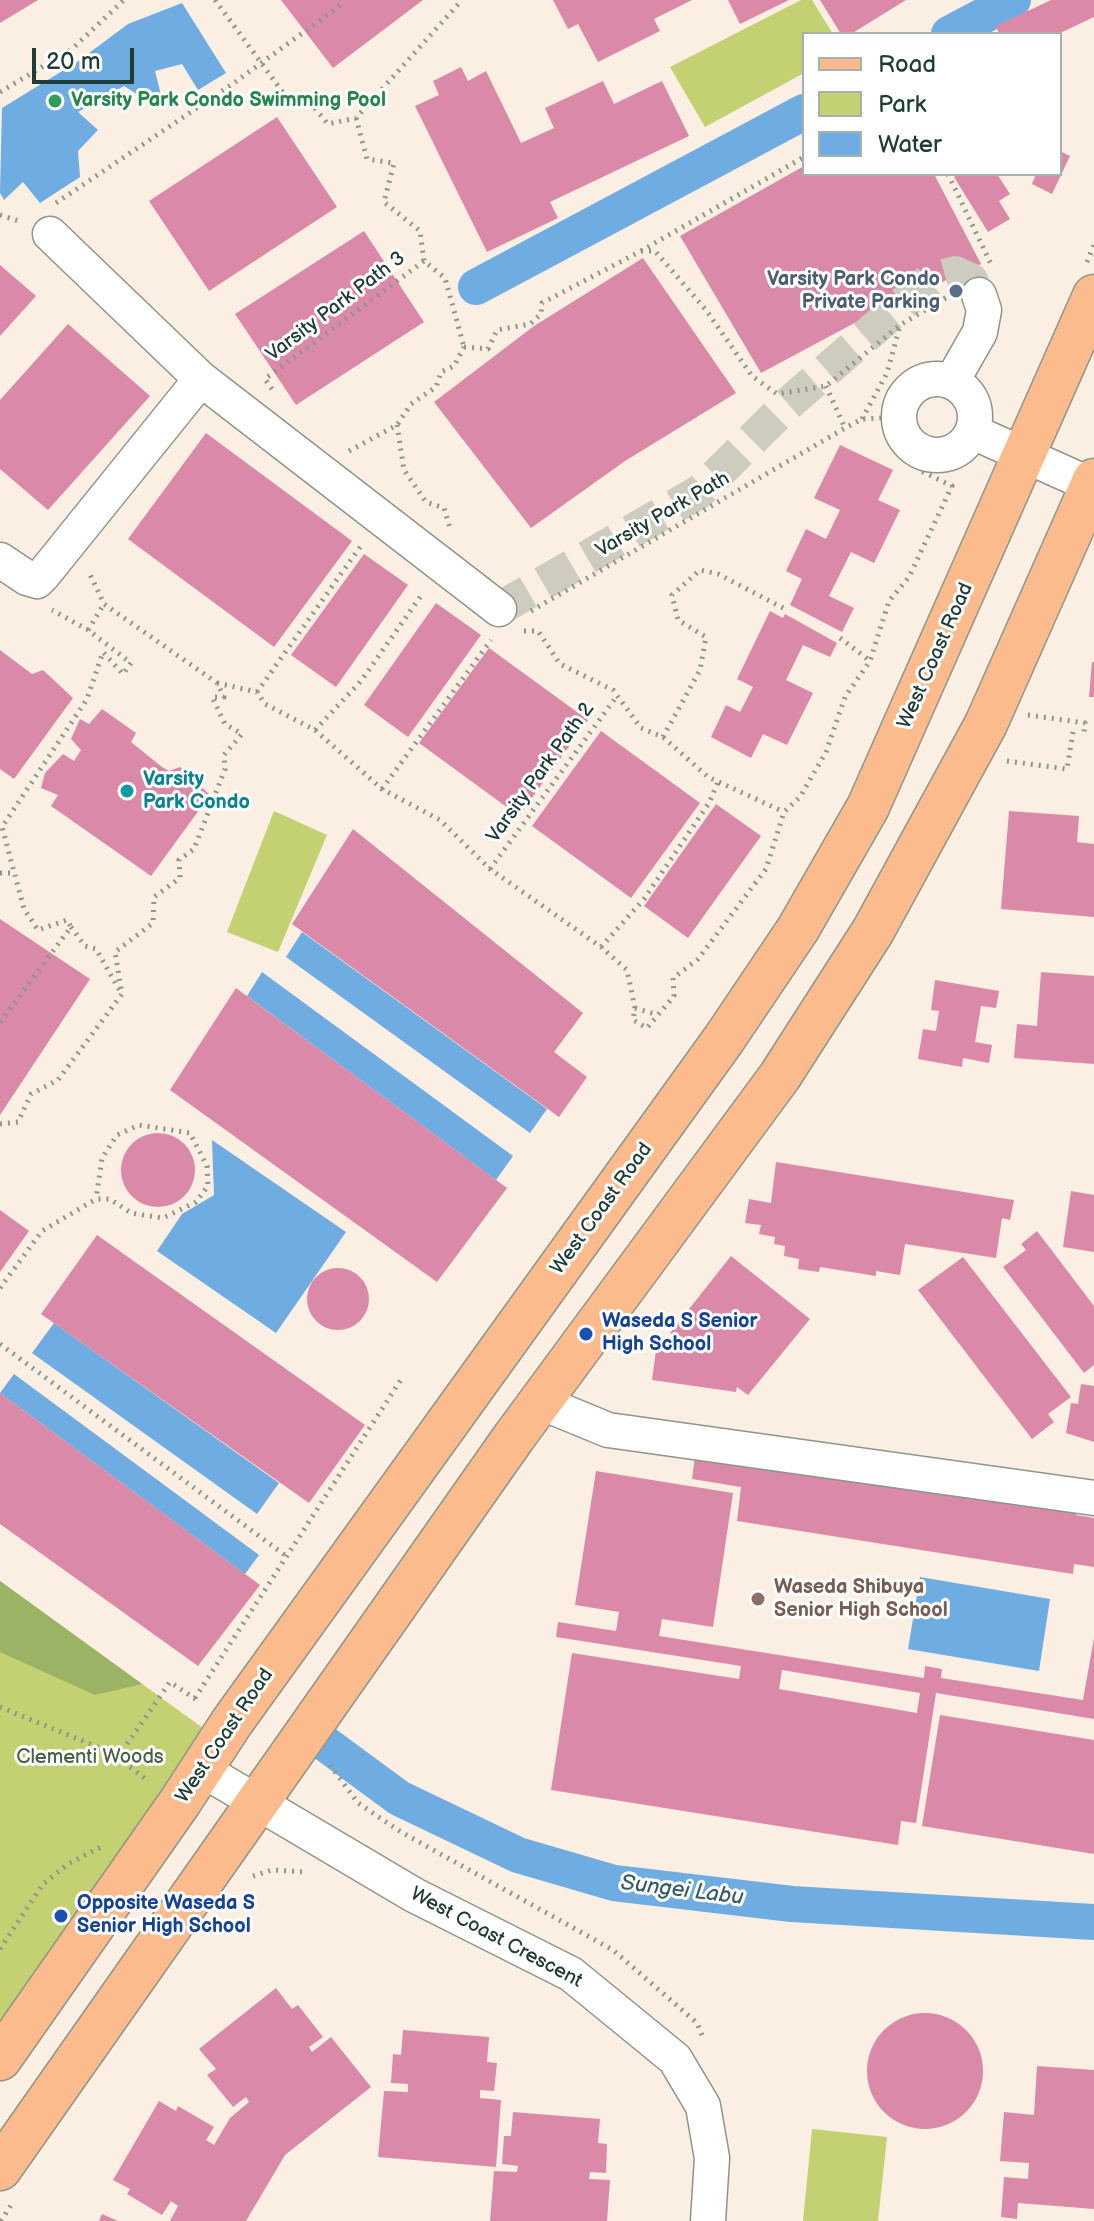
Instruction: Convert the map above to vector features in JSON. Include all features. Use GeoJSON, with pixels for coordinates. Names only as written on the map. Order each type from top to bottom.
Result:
{"type":"FeatureCollection","features":[{"type":"Feature","properties":{"kind":"main road","name":"West Coast Road"},"geometry":{"type":"LineString","coordinates":[[0,2059],[201,1769],[715,1051],[798,929],[868,807],[1025,455],[1088,285]]}},
{"type":"Feature","properties":{"kind":"main road"},"geometry":{"type":"LineString","coordinates":[[0,2169],[540,1402],[780,1076],[873,931],[986,724],[1093,482]]}},
{"type":"Feature","properties":{"kind":"street"},"geometry":{"type":"LineString","coordinates":[[42,221],[201,379],[508,621]]}},
{"type":"Feature","properties":{"kind":"street"},"geometry":{"type":"LineString","coordinates":[[952,381],[980,332],[984,310],[971,288]]}},
{"type":"Feature","properties":{"kind":"street"},"geometry":{"type":"LineString","coordinates":[[939,378],[952,381],[972,400],[976,413],[973,432],[961,448],[944,455],[925,454],[908,442],[898,417],[908,391],[916,385],[939,378]]}},
{"type":"Feature","properties":{"kind":"street"},"geometry":{"type":"LineString","coordinates":[[0,560],[37,581],[201,379]]}},
{"type":"Feature","properties":{"kind":"street"},"geometry":{"type":"LineString","coordinates":[[973,432],[1093,482]]}},
{"type":"Feature","properties":{"kind":"street"},"geometry":{"type":"LineString","coordinates":[[540,1402],[608,1430],[1094,1498]]}},
{"type":"Feature","properties":{"kind":"street","name":"West Coast Crescent"},"geometry":{"type":"LineString","coordinates":[[201,1769],[414,1895],[571,1974],[675,2059],[703,2106],[712,2158],[708,2221]]}},
{"type":"Feature","properties":{"kind":"path"},"geometry":{"type":"LineString","coordinates":[[0,92],[72,49],[124,0]]}},
{"type":"Feature","properties":{"kind":"path"},"geometry":{"type":"LineString","coordinates":[[215,0],[284,94],[308,100],[328,124],[356,118],[462,0]]}},
{"type":"Feature","properties":{"kind":"path"},"geometry":{"type":"LineString","coordinates":[[0,215],[42,221],[341,5]]}},
{"type":"Feature","properties":{"kind":"path","name":"Varsity Park Path 3"},"geometry":{"type":"LineString","coordinates":[[356,118],[367,159],[394,163],[384,202],[420,231],[424,261],[445,278],[464,347]]}},
{"type":"Feature","properties":{"kind":"path"},"geometry":{"type":"LineString","coordinates":[[345,453],[397,425],[411,404],[436,387],[441,372],[454,366],[464,347],[488,349],[497,330],[530,324],[541,314],[542,303],[641,251],[802,158]]}},
{"type":"Feature","properties":{"kind":"path"},"geometry":{"type":"LineString","coordinates":[[641,251],[655,251],[706,310],[752,376],[777,394],[826,386],[900,325],[971,288],[992,266],[949,176]]}},
{"type":"Feature","properties":{"kind":"path"},"geometry":{"type":"LineString","coordinates":[[1088,285],[1094,245]]}},
{"type":"Feature","properties":{"kind":"path","name":"Varsity Park Path 3"},"geometry":{"type":"LineString","coordinates":[[274,392],[265,379],[424,261]]}},
{"type":"Feature","properties":{"kind":"path"},"geometry":{"type":"LineString","coordinates":[[862,419],[887,373],[900,325]]}},
{"type":"Feature","properties":{"kind":"path"},"geometry":{"type":"LineString","coordinates":[[826,386],[845,428],[862,419],[898,417]]}},
{"type":"Feature","properties":{"kind":"path","name":"Varsity Park Path"},"geometry":{"type":"LineString","coordinates":[[508,621],[845,428]]}},
{"type":"Feature","properties":{"kind":"path"},"geometry":{"type":"LineString","coordinates":[[655,1014],[635,1008],[633,1020],[647,1028],[655,1014],[674,996],[673,978],[698,959],[766,869],[784,812],[800,797],[826,752],[845,697],[870,661],[889,601],[909,577],[952,486],[919,470],[925,454]]}},
{"type":"Feature","properties":{"kind":"path"},"geometry":{"type":"LineString","coordinates":[[257,692],[364,542]]}},
{"type":"Feature","properties":{"kind":"path"},"geometry":{"type":"LineString","coordinates":[[0,1124],[18,1122],[31,1094],[58,1080],[122,994],[115,952],[153,923],[154,897],[180,878],[179,860],[194,849],[225,769],[224,755],[242,734],[225,724],[212,697],[224,697],[217,683],[104,604],[86,566]]}},
{"type":"Feature","properties":{"kind":"path"},"geometry":{"type":"LineString","coordinates":[[663,737],[700,670],[706,637],[678,620],[672,595],[700,570],[718,574],[787,610]]}},
{"type":"Feature","properties":{"kind":"path"},"geometry":{"type":"LineString","coordinates":[[315,730],[361,681],[428,586]]}},
{"type":"Feature","properties":{"kind":"path"},"geometry":{"type":"LineString","coordinates":[[88,630],[104,604]]}},
{"type":"Feature","properties":{"kind":"path"},"geometry":{"type":"LineString","coordinates":[[46,606],[88,630],[131,663],[123,674],[103,652],[87,699],[1,827],[11,873],[24,909],[38,930],[67,920],[85,946],[96,949],[122,994]]}},
{"type":"Feature","properties":{"kind":"path"},"geometry":{"type":"LineString","coordinates":[[382,789],[508,621]]}},
{"type":"Feature","properties":{"kind":"path","name":"Varsity Park Path 2"},"geometry":{"type":"LineString","coordinates":[[508,621],[538,631],[560,664],[613,690],[641,728],[663,737],[718,782],[784,812]]}},
{"type":"Feature","properties":{"kind":"path"},"geometry":{"type":"LineString","coordinates":[[840,638],[870,661]]}},
{"type":"Feature","properties":{"kind":"path","name":"Varsity Park Path 2"},"geometry":{"type":"LineString","coordinates":[[217,683],[257,692],[265,704],[315,730],[382,789],[440,820],[490,869],[601,947],[627,970],[635,1008]]}},
{"type":"Feature","properties":{"kind":"path","name":"Varsity Park Path 2"},"geometry":{"type":"LineString","coordinates":[[490,869],[617,696]]}},
{"type":"Feature","properties":{"kind":"path"},"geometry":{"type":"LineString","coordinates":[[1022,714],[1085,723],[1084,732]]}},
{"type":"Feature","properties":{"kind":"path"},"geometry":{"type":"LineString","coordinates":[[997,760],[1067,769],[1073,732]]}},
{"type":"Feature","properties":{"kind":"path"},"geometry":{"type":"LineString","coordinates":[[601,947],[644,899],[709,803],[718,782]]}},
{"type":"Feature","properties":{"kind":"path"},"geometry":{"type":"LineString","coordinates":[[0,873],[11,873]]}},
{"type":"Feature","properties":{"kind":"path"},"geometry":{"type":"LineString","coordinates":[[0,1022],[71,927]]}},
{"type":"Feature","properties":{"kind":"path"},"geometry":{"type":"LineString","coordinates":[[0,1288],[42,1231],[96,1199],[110,1199],[131,1213],[163,1218],[196,1202],[208,1186],[207,1166],[190,1133],[139,1125],[117,1135],[102,1158],[96,1199]]}},
{"type":"Feature","properties":{"kind":"path"},"geometry":{"type":"LineString","coordinates":[[0,1344],[286,1556]]}},
{"type":"Feature","properties":{"kind":"path"},"geometry":{"type":"LineString","coordinates":[[195,1698],[402,1378]]}},
{"type":"Feature","properties":{"kind":"path"},"geometry":{"type":"LineString","coordinates":[[118,1757],[170,1682],[205,1705]]}},
{"type":"Feature","properties":{"kind":"path"},"geometry":{"type":"LineString","coordinates":[[0,1707],[118,1757],[154,1787]]}},
{"type":"Feature","properties":{"kind":"path"},"geometry":{"type":"LineString","coordinates":[[0,1949],[43,1884],[68,1864],[105,1845]]}},
{"type":"Feature","properties":{"kind":"path"},"geometry":{"type":"LineString","coordinates":[[272,1870],[311,1872]]}},
{"type":"Feature","properties":{"kind":"green space"},"geometry":{"type":"Polygon","coordinates":[[[801,0],[812,0],[832,32],[802,32],[802,74],[705,127],[670,67],[801,0]]]}},
{"type":"Feature","properties":{"kind":"green space"},"geometry":{"type":"Polygon","coordinates":[[[274,811],[327,835],[278,952],[227,932],[274,811]]]}},
{"type":"Feature","properties":{"kind":"green space","name":"Clementi Woods"},"geometry":{"type":"Polygon","coordinates":[[[0,1581],[214,1736],[0,2046],[0,1581]]]}},
{"type":"Feature","properties":{"kind":"green space"},"geometry":{"type":"Polygon","coordinates":[[[0,1581],[142,1684],[95,1695],[0,1652],[0,1581]]]}},
{"type":"Feature","properties":{"kind":"green space"},"geometry":{"type":"Polygon","coordinates":[[[812,2129],[887,2137],[878,2221],[803,2221],[812,2129]]]}},
{"type":"Feature","properties":{"kind":"water","name":"Varsity Park Condo Swimming Pool"},"geometry":{"type":"Polygon","coordinates":[[[182,3],[226,73],[198,90],[182,64],[155,71],[162,99],[151,103],[124,86],[78,112],[98,130],[78,151],[80,177],[40,203],[23,182],[4,200],[0,193],[2,108],[77,62],[128,24],[182,3]]]}},
{"type":"Feature","properties":{"kind":"water"},"geometry":{"type":"Polygon","coordinates":[[[302,932],[547,1109],[530,1133],[286,957],[302,932]]]}},
{"type":"Feature","properties":{"kind":"water"},"geometry":{"type":"Polygon","coordinates":[[[262,972],[513,1156],[496,1180],[247,996],[262,972]]]}},
{"type":"Feature","properties":{"kind":"water"},"geometry":{"type":"Polygon","coordinates":[[[212,1140],[346,1232],[276,1333],[157,1251],[182,1214],[214,1195],[212,1140]]]}},
{"type":"Feature","properties":{"kind":"water"},"geometry":{"type":"Polygon","coordinates":[[[54,1323],[279,1483],[257,1514],[32,1353],[54,1323]]]}},
{"type":"Feature","properties":{"kind":"water"},"geometry":{"type":"Polygon","coordinates":[[[14,1374],[259,1555],[245,1574],[0,1393],[14,1374]]]}},
{"type":"Feature","properties":{"kind":"water"},"geometry":{"type":"Polygon","coordinates":[[[920,1577],[1050,1599],[1039,1671],[908,1649],[920,1577]]]}},
{"type":"Feature","properties":{"kind":"building"},"geometry":{"type":"Polygon","coordinates":[[[0,0],[38,0],[0,23],[0,0]]]}},
{"type":"Feature","properties":{"kind":"building"},"geometry":{"type":"Polygon","coordinates":[[[281,0],[423,0],[333,68],[281,0]]]}},
{"type":"Feature","properties":{"kind":"building"},"geometry":{"type":"Polygon","coordinates":[[[553,0],[692,0],[654,19],[660,31],[598,62],[578,24],[568,29],[553,0]]]}},
{"type":"Feature","properties":{"kind":"building"},"geometry":{"type":"Polygon","coordinates":[[[728,0],[789,0],[740,24],[728,0]]]}},
{"type":"Feature","properties":{"kind":"building"},"geometry":{"type":"Polygon","coordinates":[[[820,0],[906,0],[854,32],[840,32],[820,0]]]}},
{"type":"Feature","properties":{"kind":"building"},"geometry":{"type":"Polygon","coordinates":[[[1051,0],[1094,0],[1094,17],[1062,32],[998,32],[996,26],[1051,0]]]}},
{"type":"Feature","properties":{"kind":"building"},"geometry":{"type":"Polygon","coordinates":[[[461,67],[468,81],[486,71],[521,143],[554,128],[545,108],[603,81],[614,104],[662,81],[689,136],[550,202],[558,218],[487,252],[415,106],[439,95],[433,81],[461,67]]]}},
{"type":"Feature","properties":{"kind":"building"},"geometry":{"type":"Polygon","coordinates":[[[277,117],[337,207],[209,291],[149,201],[277,117]]]}},
{"type":"Feature","properties":{"kind":"building"},"geometry":{"type":"Polygon","coordinates":[[[1062,152],[1070,156],[1062,173],[1062,152]]]}},
{"type":"Feature","properties":{"kind":"building"},"geometry":{"type":"Polygon","coordinates":[[[802,167],[802,176],[935,176],[981,264],[862,319],[761,373],[680,236],[802,167]]]}},
{"type":"Feature","properties":{"kind":"building"},"geometry":{"type":"Polygon","coordinates":[[[998,176],[1010,194],[999,201],[1010,219],[988,232],[954,177],[998,176]]]}},
{"type":"Feature","properties":{"kind":"building"},"geometry":{"type":"Polygon","coordinates":[[[1035,176],[1061,176],[1052,194],[1032,184],[1035,176]]]}},
{"type":"Feature","properties":{"kind":"building"},"geometry":{"type":"Polygon","coordinates":[[[364,231],[424,322],[296,405],[235,314],[364,231]]]}},
{"type":"Feature","properties":{"kind":"building"},"geometry":{"type":"Polygon","coordinates":[[[643,258],[736,393],[625,461],[531,528],[434,402],[534,326],[643,258]]]}},
{"type":"Feature","properties":{"kind":"building"},"geometry":{"type":"Polygon","coordinates":[[[0,265],[36,296],[0,336],[0,265]]]}},
{"type":"Feature","properties":{"kind":"building"},"geometry":{"type":"Polygon","coordinates":[[[68,324],[150,396],[48,510],[0,469],[0,400],[68,324]]]}},
{"type":"Feature","properties":{"kind":"building"},"geometry":{"type":"Polygon","coordinates":[[[206,433],[352,541],[274,647],[128,539],[206,433]]]}},
{"type":"Feature","properties":{"kind":"building"},"geometry":{"type":"Polygon","coordinates":[[[840,445],[893,470],[878,500],[900,510],[874,563],[851,552],[829,596],[854,608],[842,632],[790,605],[802,579],[786,571],[806,529],[826,539],[840,510],[814,498],[840,445]]]}},
{"type":"Feature","properties":{"kind":"building"},"geometry":{"type":"Polygon","coordinates":[[[364,554],[408,585],[336,687],[291,655],[364,554]]]}},
{"type":"Feature","properties":{"kind":"building"},"geometry":{"type":"Polygon","coordinates":[[[436,603],[481,635],[408,737],[364,705],[436,603]]]}},
{"type":"Feature","properties":{"kind":"building"},"geometry":{"type":"Polygon","coordinates":[[[770,611],[783,618],[785,614],[837,643],[830,657],[803,645],[786,680],[813,693],[787,745],[763,734],[751,758],[711,737],[726,705],[740,712],[753,687],[737,679],[770,611]]]}},
{"type":"Feature","properties":{"kind":"building"},"geometry":{"type":"Polygon","coordinates":[[[489,648],[588,720],[519,816],[419,743],[489,648]]]}},
{"type":"Feature","properties":{"kind":"building"},"geometry":{"type":"Polygon","coordinates":[[[0,650],[32,674],[43,670],[73,698],[14,779],[0,769],[0,650]]]}},
{"type":"Feature","properties":{"kind":"building"},"geometry":{"type":"Polygon","coordinates":[[[1092,662],[1094,697],[1089,697],[1092,662]]]}},
{"type":"Feature","properties":{"kind":"building","name":"Varsity Park Condo"},"geometry":{"type":"Polygon","coordinates":[[[102,709],[136,733],[131,742],[162,767],[169,771],[180,767],[210,795],[151,876],[51,806],[58,795],[41,788],[45,773],[63,754],[74,761],[81,750],[71,739],[80,719],[89,724],[102,709]]]}},
{"type":"Feature","properties":{"kind":"building"},"geometry":{"type":"Polygon","coordinates":[[[601,731],[700,803],[631,898],[532,826],[601,731]]]}},
{"type":"Feature","properties":{"kind":"building"},"geometry":{"type":"Polygon","coordinates":[[[716,804],[761,836],[688,938],[644,906],[716,804]]]}},
{"type":"Feature","properties":{"kind":"building"},"geometry":{"type":"Polygon","coordinates":[[[1009,811],[1079,816],[1077,842],[1094,844],[1094,917],[1001,909],[1009,811]]]}},
{"type":"Feature","properties":{"kind":"building"},"geometry":{"type":"Polygon","coordinates":[[[353,829],[583,1013],[554,1052],[587,1077],[559,1117],[292,924],[353,829]]]}},
{"type":"Feature","properties":{"kind":"building"},"geometry":{"type":"Polygon","coordinates":[[[0,919],[90,979],[0,1115],[0,919]]]}},
{"type":"Feature","properties":{"kind":"building"},"geometry":{"type":"Polygon","coordinates":[[[1041,972],[1094,976],[1094,1064],[1014,1058],[1017,1024],[1037,1026],[1041,972]]]}},
{"type":"Feature","properties":{"kind":"building"},"geometry":{"type":"Polygon","coordinates":[[[935,980],[999,991],[996,1008],[981,1006],[975,1042],[992,1045],[989,1063],[963,1058],[962,1067],[918,1059],[923,1029],[936,1031],[939,1011],[931,1010],[935,980]]]}},
{"type":"Feature","properties":{"kind":"building"},"geometry":{"type":"Polygon","coordinates":[[[236,988],[507,1188],[437,1282],[170,1090],[236,988]]]}},
{"type":"Feature","properties":{"kind":"building"},"geometry":{"type":"Polygon","coordinates":[[[158,1133],[172,1136],[184,1144],[192,1156],[195,1170],[192,1184],[184,1196],[172,1204],[158,1207],[144,1204],[132,1196],[124,1184],[121,1170],[124,1156],[132,1144],[144,1136],[158,1133]]]}},
{"type":"Feature","properties":{"kind":"building"},"geometry":{"type":"Polygon","coordinates":[[[776,1162],[1014,1200],[1010,1220],[1002,1218],[996,1258],[905,1244],[900,1275],[876,1271],[876,1276],[820,1267],[819,1272],[798,1269],[799,1259],[784,1256],[785,1246],[774,1244],[775,1237],[759,1234],[761,1225],[745,1223],[749,1199],[771,1203],[776,1162]]]}},
{"type":"Feature","properties":{"kind":"building"},"geometry":{"type":"Polygon","coordinates":[[[1071,1191],[1094,1195],[1094,1252],[1063,1247],[1071,1191]]]}},
{"type":"Feature","properties":{"kind":"building"},"geometry":{"type":"Polygon","coordinates":[[[0,1210],[29,1231],[0,1272],[0,1210]]]}},
{"type":"Feature","properties":{"kind":"building"},"geometry":{"type":"Polygon","coordinates":[[[1037,1231],[1094,1306],[1094,1365],[1084,1373],[1003,1267],[1026,1250],[1021,1244],[1037,1231]]]}},
{"type":"Feature","properties":{"kind":"building"},"geometry":{"type":"Polygon","coordinates":[[[97,1235],[365,1425],[309,1503],[41,1314],[97,1235]]]}},
{"type":"Feature","properties":{"kind":"building"},"geometry":{"type":"Polygon","coordinates":[[[731,1256],[810,1319],[748,1395],[737,1387],[736,1392],[652,1380],[658,1336],[676,1338],[670,1333],[731,1256]]]}},
{"type":"Feature","properties":{"kind":"building"},"geometry":{"type":"Polygon","coordinates":[[[963,1257],[1071,1397],[1048,1414],[1054,1422],[1032,1439],[918,1290],[963,1257]]]}},
{"type":"Feature","properties":{"kind":"building"},"geometry":{"type":"Polygon","coordinates":[[[338,1268],[360,1277],[369,1299],[360,1321],[338,1330],[316,1321],[307,1299],[316,1277],[338,1268]]]}},
{"type":"Feature","properties":{"kind":"building"},"geometry":{"type":"Polygon","coordinates":[[[1081,1384],[1094,1386],[1094,1442],[1066,1433],[1071,1403],[1078,1404],[1081,1384]]]}},
{"type":"Feature","properties":{"kind":"building"},"geometry":{"type":"Polygon","coordinates":[[[0,1393],[260,1585],[198,1666],[0,1524],[0,1393]]]}},
{"type":"Feature","properties":{"kind":"building"},"geometry":{"type":"Polygon","coordinates":[[[696,1449],[1077,1509],[1076,1515],[1094,1518],[1094,1567],[1074,1564],[1073,1574],[737,1521],[741,1487],[692,1479],[696,1449]]]}},
{"type":"Feature","properties":{"kind":"building"},"geometry":{"type":"Polygon","coordinates":[[[596,1471],[733,1493],[713,1627],[662,1619],[659,1636],[924,1678],[925,1666],[942,1669],[941,1678],[1083,1700],[1094,1638],[1094,1719],[936,1693],[916,1823],[901,1821],[898,1845],[551,1790],[572,1653],[739,1679],[741,1666],[556,1637],[558,1622],[616,1631],[619,1612],[575,1605],[596,1471]],[[782,1670],[779,1689],[917,1713],[920,1693],[782,1670]]]}},
{"type":"Feature","properties":{"kind":"building"},"geometry":{"type":"Polygon","coordinates":[[[940,1715],[1094,1740],[1094,1854],[922,1826],[940,1715]]]}},
{"type":"Feature","properties":{"kind":"building"},"geometry":{"type":"Polygon","coordinates":[[[276,1988],[292,2009],[298,2005],[323,2037],[309,2047],[312,2052],[331,2037],[371,2087],[285,2155],[246,2221],[170,2221],[178,2206],[171,2201],[162,2215],[127,2194],[130,2189],[113,2180],[159,2101],[176,2111],[178,2106],[214,2127],[206,2140],[214,2145],[230,2118],[249,2102],[246,2097],[233,2107],[207,2075],[216,2069],[199,2049],[276,1988]]]}},
{"type":"Feature","properties":{"kind":"building"},"geometry":{"type":"Polygon","coordinates":[[[925,2013],[947,2018],[966,2030],[978,2049],[983,2071],[978,2093],[966,2112],[947,2124],[925,2129],[903,2124],[884,2112],[872,2093],[867,2071],[872,2049],[884,2030],[903,2018],[925,2013]]]}},
{"type":"Feature","properties":{"kind":"building"},"geometry":{"type":"Polygon","coordinates":[[[403,2030],[489,2037],[487,2062],[497,2063],[494,2091],[480,2090],[480,2098],[501,2100],[496,2167],[378,2157],[384,2091],[408,2092],[408,2084],[391,2083],[393,2054],[401,2055],[403,2030]]]}},
{"type":"Feature","properties":{"kind":"building"},"geometry":{"type":"Polygon","coordinates":[[[1037,2066],[1094,2070],[1094,2209],[1018,2203],[1017,2219],[1001,2217],[1004,2177],[1028,2179],[1029,2163],[1000,2161],[1004,2112],[1034,2115],[1037,2066]]]}},
{"type":"Feature","properties":{"kind":"building"},"geometry":{"type":"Polygon","coordinates":[[[513,2112],[600,2119],[598,2143],[607,2144],[606,2173],[590,2172],[589,2179],[610,2180],[607,2221],[490,2221],[494,2171],[517,2172],[518,2166],[502,2164],[504,2136],[511,2136],[513,2112]]]}},
{"type":"Feature","properties":{"kind":"building"},"geometry":{"type":"Polygon","coordinates":[[[102,2214],[118,2221],[99,2221],[102,2214]]]}},
{"type":"Feature","properties":{"kind":"waterway"},"geometry":{"type":"LineString","coordinates":[[953,32],[1013,0]]}},
{"type":"Feature","properties":{"kind":"waterway"},"geometry":{"type":"LineString","coordinates":[[476,287],[802,113]]}},
{"type":"Feature","properties":{"kind":"waterway","name":"Sungei Labu"},"geometry":{"type":"LineString","coordinates":[[308,1731],[399,1798],[518,1855],[614,1883],[792,1904],[1094,1922]]}},
{"type":"Feature","properties":{"kind":"tunnel"},"geometry":{"type":"LineString","coordinates":[[499,609],[699,492],[788,404],[930,280],[955,273],[971,280],[979,295]]}},
{"type":"Feature","properties":{"kind":"place","name":"Varsity Park Condo Swimming Pool"},"geometry":{"type":"Point","coordinates":[55,101]}},
{"type":"Feature","properties":{"kind":"place","name":"Varsity Park Condo Private Parking"},"geometry":{"type":"Point","coordinates":[956,291]}},
{"type":"Feature","properties":{"kind":"place","name":"Varsity Park Condo"},"geometry":{"type":"Point","coordinates":[127,791]}},
{"type":"Feature","properties":{"kind":"place","name":"Waseda S Senior High School"},"geometry":{"type":"Point","coordinates":[586,1334]}},
{"type":"Feature","properties":{"kind":"place","name":"Waseda Shibuya Senior High School"},"geometry":{"type":"Point","coordinates":[758,1599]}},
{"type":"Feature","properties":{"kind":"place","name":"Opposite Waseda S Senior High School"},"geometry":{"type":"Point","coordinates":[61,1916]}}]}
